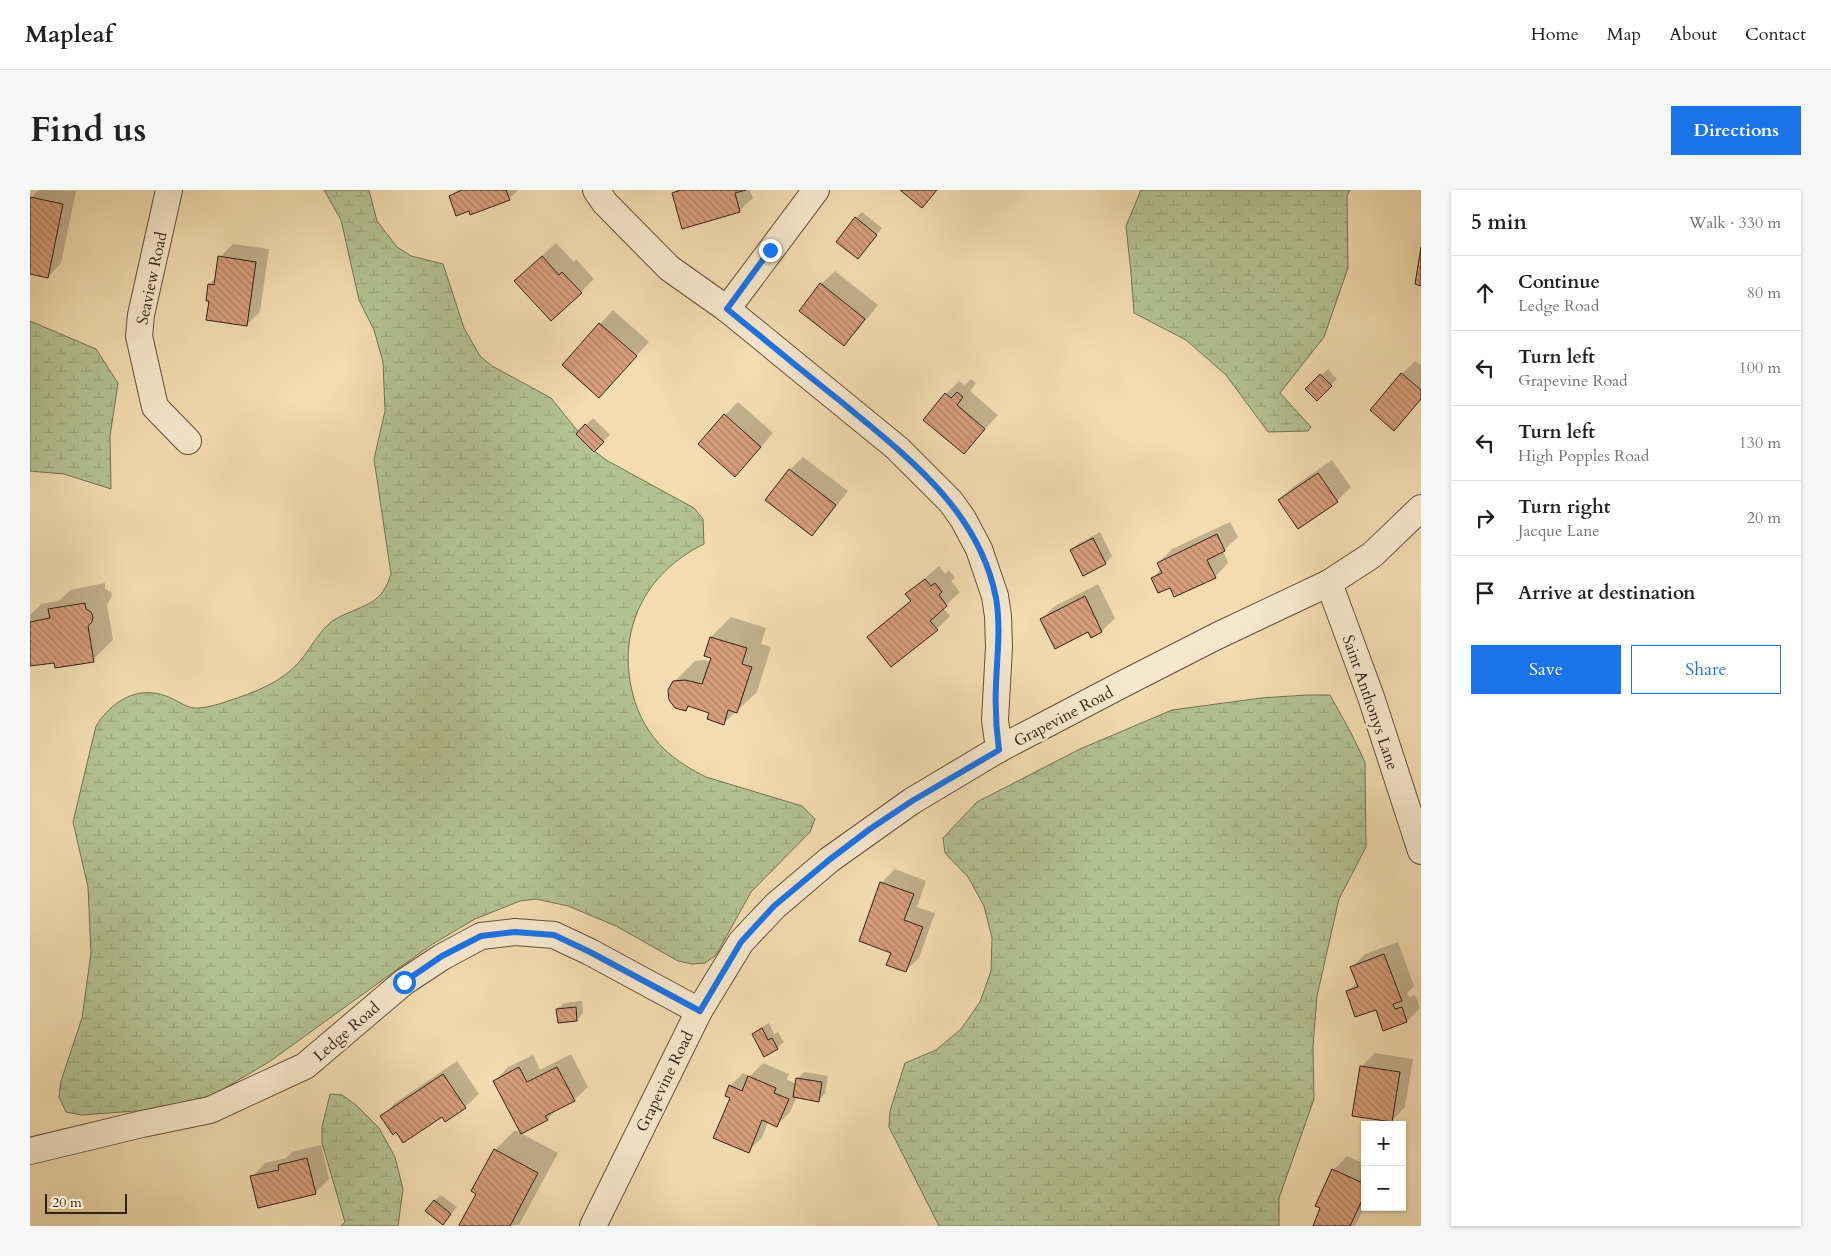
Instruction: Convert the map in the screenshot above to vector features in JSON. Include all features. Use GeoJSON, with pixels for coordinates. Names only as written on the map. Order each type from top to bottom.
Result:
{"type":"FeatureCollection","features":[{"type":"Feature","properties":{"kind":"street","name":"Seaview Road"},"geometry":{"type":"LineString","coordinates":[[169,190],[140,315],[140,336],[155,407],[188,441]]}},
{"type":"Feature","properties":{"kind":"street"},"geometry":{"type":"LineString","coordinates":[[596,190],[605,202],[669,268],[727,309],[897,448],[951,502],[980,549],[995,596],[999,647],[995,720],[999,750]]}},
{"type":"Feature","properties":{"kind":"street"},"geometry":{"type":"LineString","coordinates":[[727,309],[816,190]]}},
{"type":"Feature","properties":{"kind":"street","name":"Grapevine Road"},"geometry":{"type":"LineString","coordinates":[[593,1226],[700,1011],[741,942],[774,906],[829,860],[870,829],[912,801],[999,750],[1217,636],[1329,583],[1372,555],[1421,508]]}},
{"type":"Feature","properties":{"kind":"street","name":"Saint Anthonys Lane"},"geometry":{"type":"LineString","coordinates":[[1329,583],[1416,814],[1421,851]]}},
{"type":"Feature","properties":{"kind":"street","name":"Ledge Road"},"geometry":{"type":"LineString","coordinates":[[30,1151],[210,1110],[305,1066],[404,982],[442,956],[481,936],[515,932],[554,935],[590,952],[700,1011]]}},
{"type":"Feature","properties":{"kind":"green space"},"geometry":{"type":"Polygon","coordinates":[[[324,190],[369,190],[377,221],[397,247],[411,256],[443,264],[464,328],[480,356],[492,366],[551,398],[593,450],[606,460],[694,508],[703,519],[704,544],[683,556],[651,587],[640,606],[632,626],[629,648],[629,671],[638,710],[645,725],[665,750],[690,768],[706,777],[802,806],[815,819],[810,832],[751,892],[716,955],[705,963],[692,964],[678,961],[616,926],[568,906],[536,899],[520,901],[475,919],[431,945],[269,1062],[213,1095],[182,1105],[149,1110],[82,1115],[66,1112],[59,1097],[61,1081],[82,1018],[91,953],[88,887],[73,822],[96,726],[102,717],[117,703],[135,694],[155,693],[197,708],[225,702],[267,686],[293,668],[331,622],[375,600],[386,586],[391,574],[374,459],[385,411],[383,362],[374,330],[359,300],[341,220],[324,190]]]}},
{"type":"Feature","properties":{"kind":"green space"},"geometry":{"type":"Polygon","coordinates":[[[1141,190],[1350,190],[1347,196],[1348,268],[1324,337],[1280,393],[1311,427],[1308,431],[1268,432],[1226,375],[1186,340],[1134,313],[1126,226],[1141,190]]]}},
{"type":"Feature","properties":{"kind":"green space"},"geometry":{"type":"Polygon","coordinates":[[[30,321],[96,349],[118,383],[110,436],[111,489],[64,474],[30,471],[30,321]]]}},
{"type":"Feature","properties":{"kind":"green space"},"geometry":{"type":"Polygon","coordinates":[[[1330,695],[1365,762],[1366,847],[1339,899],[1317,996],[1313,1046],[1314,1099],[1279,1198],[1279,1226],[939,1226],[889,1127],[890,1111],[905,1063],[936,1050],[961,1029],[980,1002],[991,971],[992,938],[984,906],[968,877],[945,853],[943,838],[977,802],[1080,749],[1172,710],[1261,698],[1330,695]]]}},
{"type":"Feature","properties":{"kind":"green space"},"geometry":{"type":"Polygon","coordinates":[[[330,1094],[342,1095],[356,1105],[379,1128],[395,1157],[403,1189],[398,1226],[341,1226],[345,1222],[322,1143],[322,1127],[330,1094]]]}},
{"type":"Feature","properties":{"kind":"building"},"geometry":{"type":"Polygon","coordinates":[[[462,190],[506,190],[510,200],[470,215],[469,211],[456,216],[449,196],[462,190]]]}},
{"type":"Feature","properties":{"kind":"building"},"geometry":{"type":"Polygon","coordinates":[[[681,190],[746,190],[735,193],[740,212],[682,229],[672,193],[681,190]]]}},
{"type":"Feature","properties":{"kind":"building"},"geometry":{"type":"Polygon","coordinates":[[[900,190],[937,190],[922,208],[900,190]]]}},
{"type":"Feature","properties":{"kind":"building"},"geometry":{"type":"Polygon","coordinates":[[[30,197],[63,204],[48,278],[30,274],[30,197]]]}},
{"type":"Feature","properties":{"kind":"building"},"geometry":{"type":"Polygon","coordinates":[[[855,217],[877,235],[858,259],[836,242],[855,217]]]}},
{"type":"Feature","properties":{"kind":"building"},"geometry":{"type":"Polygon","coordinates":[[[1421,247],[1421,286],[1415,284],[1421,247]]]}},
{"type":"Feature","properties":{"kind":"building"},"geometry":{"type":"Polygon","coordinates":[[[218,256],[256,262],[247,326],[206,320],[209,301],[206,301],[208,284],[214,285],[218,256]]]}},
{"type":"Feature","properties":{"kind":"building"},"geometry":{"type":"Polygon","coordinates":[[[542,256],[559,275],[562,272],[582,293],[551,321],[514,281],[542,256]]]}},
{"type":"Feature","properties":{"kind":"building"},"geometry":{"type":"Polygon","coordinates":[[[820,283],[865,319],[844,346],[799,311],[820,283]]]}},
{"type":"Feature","properties":{"kind":"building"},"geometry":{"type":"Polygon","coordinates":[[[599,323],[637,356],[599,398],[562,365],[599,323]]]}},
{"type":"Feature","properties":{"kind":"building"},"geometry":{"type":"Polygon","coordinates":[[[1401,373],[1421,390],[1421,399],[1394,431],[1370,410],[1401,373]]]}},
{"type":"Feature","properties":{"kind":"building"},"geometry":{"type":"Polygon","coordinates":[[[1320,374],[1332,386],[1317,401],[1305,389],[1320,374]]]}},
{"type":"Feature","properties":{"kind":"building"},"geometry":{"type":"Polygon","coordinates":[[[957,392],[963,397],[957,405],[985,429],[964,454],[923,420],[945,393],[951,398],[957,392]]]}},
{"type":"Feature","properties":{"kind":"building"},"geometry":{"type":"Polygon","coordinates":[[[724,414],[761,447],[735,477],[698,444],[724,414]]]}},
{"type":"Feature","properties":{"kind":"building"},"geometry":{"type":"Polygon","coordinates":[[[585,424],[604,442],[594,452],[576,434],[585,424]]]}},
{"type":"Feature","properties":{"kind":"building"},"geometry":{"type":"Polygon","coordinates":[[[789,469],[836,505],[812,536],[765,500],[789,469]]]}},
{"type":"Feature","properties":{"kind":"building"},"geometry":{"type":"Polygon","coordinates":[[[1318,473],[1338,502],[1298,529],[1278,500],[1318,473]]]}},
{"type":"Feature","properties":{"kind":"building"},"geometry":{"type":"Polygon","coordinates":[[[1217,534],[1225,551],[1207,560],[1216,578],[1174,597],[1170,588],[1158,593],[1151,578],[1162,573],[1157,563],[1217,534]]]}},
{"type":"Feature","properties":{"kind":"building"},"geometry":{"type":"Polygon","coordinates":[[[1093,538],[1106,564],[1083,576],[1070,550],[1093,538]]]}},
{"type":"Feature","properties":{"kind":"building"},"geometry":{"type":"Polygon","coordinates":[[[925,579],[931,586],[935,583],[942,592],[939,595],[947,606],[930,621],[938,630],[891,667],[867,637],[911,601],[905,594],[925,579]]]}},
{"type":"Feature","properties":{"kind":"building"},"geometry":{"type":"Polygon","coordinates":[[[1085,596],[1102,632],[1091,638],[1088,632],[1055,649],[1040,619],[1085,596]]]}},
{"type":"Feature","properties":{"kind":"building"},"geometry":{"type":"Polygon","coordinates":[[[85,603],[86,609],[91,612],[93,617],[92,622],[88,626],[94,662],[55,668],[54,663],[30,666],[30,622],[50,618],[48,609],[85,603]]]}},
{"type":"Feature","properties":{"kind":"building"},"geometry":{"type":"Polygon","coordinates":[[[710,637],[747,648],[742,664],[752,667],[737,713],[728,710],[724,725],[707,719],[709,713],[688,706],[686,711],[675,708],[669,700],[668,690],[673,681],[685,680],[702,684],[711,658],[704,656],[710,637]]]}},
{"type":"Feature","properties":{"kind":"building"},"geometry":{"type":"Polygon","coordinates":[[[880,882],[914,894],[904,920],[923,927],[906,972],[886,965],[891,953],[859,941],[880,882]]]}},
{"type":"Feature","properties":{"kind":"building"},"geometry":{"type":"Polygon","coordinates":[[[1384,954],[1402,1001],[1393,1004],[1395,1009],[1402,1007],[1407,1022],[1383,1031],[1376,1010],[1355,1017],[1346,991],[1358,987],[1350,967],[1384,954]]]}},
{"type":"Feature","properties":{"kind":"building"},"geometry":{"type":"Polygon","coordinates":[[[576,1007],[577,1021],[558,1023],[556,1009],[576,1007]]]}},
{"type":"Feature","properties":{"kind":"building"},"geometry":{"type":"Polygon","coordinates":[[[762,1028],[768,1040],[772,1038],[778,1049],[764,1057],[752,1034],[762,1028]]]}},
{"type":"Feature","properties":{"kind":"building"},"geometry":{"type":"Polygon","coordinates":[[[1360,1066],[1400,1072],[1392,1121],[1352,1116],[1360,1066]]]}},
{"type":"Feature","properties":{"kind":"building"},"geometry":{"type":"Polygon","coordinates":[[[519,1067],[527,1082],[557,1067],[575,1101],[545,1116],[548,1120],[521,1134],[493,1081],[519,1067]]]}},
{"type":"Feature","properties":{"kind":"building"},"geometry":{"type":"Polygon","coordinates":[[[443,1074],[466,1108],[445,1122],[442,1117],[403,1143],[396,1132],[393,1135],[380,1116],[443,1074]]]}},
{"type":"Feature","properties":{"kind":"building"},"geometry":{"type":"Polygon","coordinates":[[[748,1076],[776,1088],[774,1093],[789,1099],[777,1127],[762,1120],[749,1153],[713,1138],[730,1098],[725,1096],[729,1085],[742,1091],[748,1076]]]}},
{"type":"Feature","properties":{"kind":"building"},"geometry":{"type":"Polygon","coordinates":[[[796,1078],[822,1082],[819,1102],[793,1097],[796,1078]]]}},
{"type":"Feature","properties":{"kind":"building"},"geometry":{"type":"Polygon","coordinates":[[[494,1149],[538,1173],[510,1226],[461,1226],[459,1225],[476,1194],[471,1191],[494,1149]]]}},
{"type":"Feature","properties":{"kind":"building"},"geometry":{"type":"Polygon","coordinates":[[[307,1158],[316,1194],[258,1208],[250,1176],[279,1170],[278,1165],[307,1158]]]}},
{"type":"Feature","properties":{"kind":"building"},"geometry":{"type":"Polygon","coordinates":[[[1332,1169],[1361,1182],[1361,1203],[1350,1226],[1313,1226],[1320,1208],[1315,1206],[1332,1169]]]}},
{"type":"Feature","properties":{"kind":"building"},"geometry":{"type":"Polygon","coordinates":[[[434,1200],[451,1214],[443,1225],[425,1211],[434,1200]]]}},
{"type":"Feature","properties":{"kind":"route"},"geometry":{"type":"LineString","coordinates":[[404,982],[442,956],[481,936],[515,932],[554,935],[590,952],[700,1011],[741,942],[774,906],[870,829],[912,801],[999,750],[995,720],[999,647],[998,616],[995,596],[980,549],[951,502],[897,448],[727,309],[770,250]]}}]}
